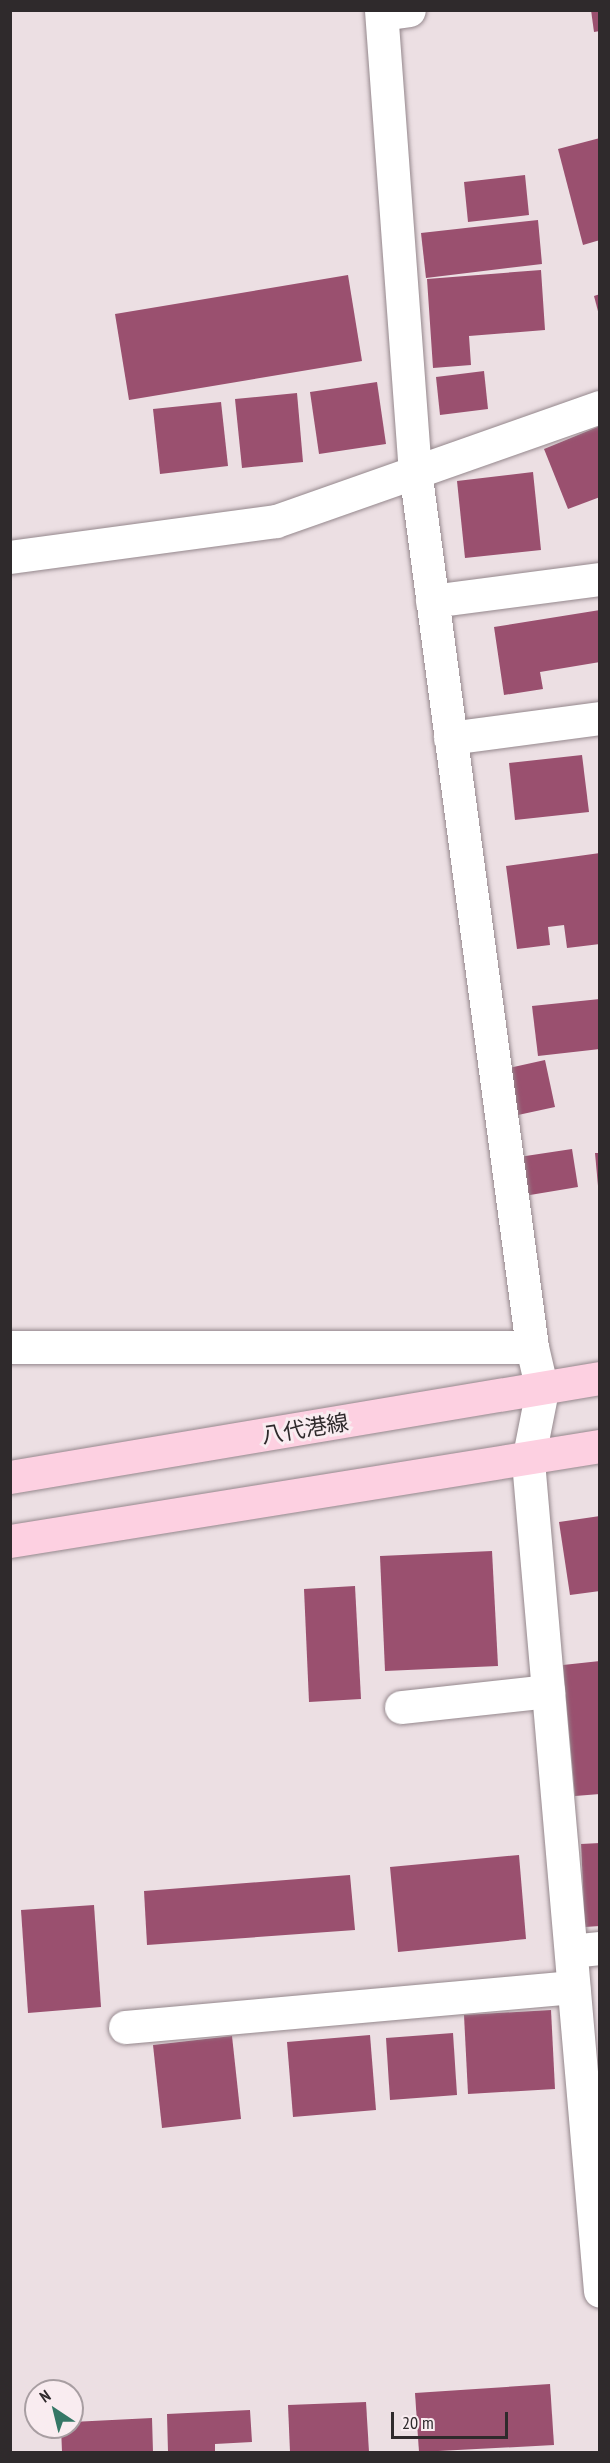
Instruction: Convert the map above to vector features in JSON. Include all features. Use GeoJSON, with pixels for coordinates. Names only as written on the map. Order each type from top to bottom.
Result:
{"type":"FeatureCollection","features":[{"type":"Feature","properties":{"kind":"main road","name":"八代港線"},"geometry":{"type":"LineString","coordinates":[[10,1477],[542,1390],[600,1378]]}},
{"type":"Feature","properties":{"kind":"main road"},"geometry":{"type":"LineString","coordinates":[[10,1541],[528,1461],[600,1446]]}},
{"type":"Feature","properties":{"kind":"street"},"geometry":{"type":"LineString","coordinates":[[390,12],[415,470],[532,1347],[542,1390],[528,1461],[548,1691],[585,1949],[573,1988],[600,2291]]}},
{"type":"Feature","properties":{"kind":"street"},"geometry":{"type":"LineString","coordinates":[[10,557],[276,521],[415,470],[600,407]]}},
{"type":"Feature","properties":{"kind":"street"},"geometry":{"type":"LineString","coordinates":[[432,601],[600,579]]}},
{"type":"Feature","properties":{"kind":"street"},"geometry":{"type":"LineString","coordinates":[[450,738],[600,718]]}},
{"type":"Feature","properties":{"kind":"street"},"geometry":{"type":"LineString","coordinates":[[10,1347],[532,1347]]}},
{"type":"Feature","properties":{"kind":"street"},"geometry":{"type":"LineString","coordinates":[[401,1707],[548,1691]]}},
{"type":"Feature","properties":{"kind":"street"},"geometry":{"type":"LineString","coordinates":[[124,2027],[573,1988]]}},
{"type":"Feature","properties":{"kind":"building"},"geometry":{"type":"Polygon","coordinates":[[[591,10],[600,10],[600,31],[594,32],[591,10]]]}},
{"type":"Feature","properties":{"kind":"building"},"geometry":{"type":"Polygon","coordinates":[[[600,138],[600,240],[583,245],[558,149],[600,138]]]}},
{"type":"Feature","properties":{"kind":"building"},"geometry":{"type":"Polygon","coordinates":[[[525,175],[529,215],[468,222],[464,182],[525,175]]]}},
{"type":"Feature","properties":{"kind":"building"},"geometry":{"type":"Polygon","coordinates":[[[538,220],[542,264],[426,278],[421,233],[538,220]]]}},
{"type":"Feature","properties":{"kind":"building"},"geometry":{"type":"Polygon","coordinates":[[[541,270],[545,330],[469,336],[471,365],[433,368],[427,279],[541,270]]]}},
{"type":"Feature","properties":{"kind":"building"},"geometry":{"type":"Polygon","coordinates":[[[348,275],[362,361],[129,400],[115,314],[348,275]]]}},
{"type":"Feature","properties":{"kind":"building"},"geometry":{"type":"Polygon","coordinates":[[[600,294],[600,315],[599,315],[594,296],[600,294]]]}},
{"type":"Feature","properties":{"kind":"building"},"geometry":{"type":"Polygon","coordinates":[[[484,371],[488,409],[440,415],[436,377],[484,371]]]}},
{"type":"Feature","properties":{"kind":"building"},"geometry":{"type":"Polygon","coordinates":[[[377,382],[386,444],[319,454],[310,392],[377,382]]]}},
{"type":"Feature","properties":{"kind":"building"},"geometry":{"type":"Polygon","coordinates":[[[297,393],[303,462],[242,468],[235,399],[297,393]]]}},
{"type":"Feature","properties":{"kind":"building"},"geometry":{"type":"Polygon","coordinates":[[[221,402],[228,466],[160,474],[153,409],[221,402]]]}},
{"type":"Feature","properties":{"kind":"building"},"geometry":{"type":"Polygon","coordinates":[[[600,426],[600,497],[568,509],[544,449],[600,426]]]}},
{"type":"Feature","properties":{"kind":"building"},"geometry":{"type":"Polygon","coordinates":[[[533,472],[541,550],[465,558],[457,481],[533,472]]]}},
{"type":"Feature","properties":{"kind":"building"},"geometry":{"type":"Polygon","coordinates":[[[600,610],[600,662],[540,672],[543,689],[504,695],[494,627],[600,610]]]}},
{"type":"Feature","properties":{"kind":"building"},"geometry":{"type":"Polygon","coordinates":[[[582,755],[589,812],[515,820],[509,763],[582,755]]]}},
{"type":"Feature","properties":{"kind":"building"},"geometry":{"type":"Polygon","coordinates":[[[600,853],[600,944],[567,948],[564,925],[548,927],[550,945],[517,949],[506,866],[600,853]]]}},
{"type":"Feature","properties":{"kind":"building"},"geometry":{"type":"Polygon","coordinates":[[[600,999],[600,1049],[538,1056],[532,1006],[600,999]]]}},
{"type":"Feature","properties":{"kind":"building"},"geometry":{"type":"Polygon","coordinates":[[[545,1060],[555,1107],[518,1115],[509,1068],[545,1060]]]}},
{"type":"Feature","properties":{"kind":"building"},"geometry":{"type":"Polygon","coordinates":[[[572,1149],[578,1187],[524,1196],[519,1157],[572,1149]]]}},
{"type":"Feature","properties":{"kind":"building"},"geometry":{"type":"Polygon","coordinates":[[[595,1153],[600,1153],[600,1186],[598,1186],[595,1153]]]}},
{"type":"Feature","properties":{"kind":"building"},"geometry":{"type":"Polygon","coordinates":[[[600,1516],[600,1591],[570,1595],[559,1522],[600,1516]]]}},
{"type":"Feature","properties":{"kind":"building"},"geometry":{"type":"Polygon","coordinates":[[[492,1551],[498,1666],[385,1671],[380,1556],[492,1551]]]}},
{"type":"Feature","properties":{"kind":"building"},"geometry":{"type":"Polygon","coordinates":[[[355,1586],[361,1699],[309,1702],[304,1589],[355,1586]]]}},
{"type":"Feature","properties":{"kind":"building"},"geometry":{"type":"Polygon","coordinates":[[[600,1661],[600,1794],[575,1796],[563,1665],[600,1661]]]}},
{"type":"Feature","properties":{"kind":"building"},"geometry":{"type":"Polygon","coordinates":[[[600,1843],[600,1926],[585,1927],[581,1844],[600,1843]]]}},
{"type":"Feature","properties":{"kind":"building"},"geometry":{"type":"Polygon","coordinates":[[[519,1855],[526,1939],[398,1952],[390,1867],[519,1855]]]}},
{"type":"Feature","properties":{"kind":"building"},"geometry":{"type":"Polygon","coordinates":[[[350,1875],[355,1930],[147,1945],[144,1891],[350,1875]]]}},
{"type":"Feature","properties":{"kind":"building"},"geometry":{"type":"Polygon","coordinates":[[[94,1905],[101,2007],[28,2013],[21,1910],[94,1905]]]}},
{"type":"Feature","properties":{"kind":"building"},"geometry":{"type":"Polygon","coordinates":[[[551,2010],[555,2089],[468,2094],[464,2015],[551,2010]]]}},
{"type":"Feature","properties":{"kind":"building"},"geometry":{"type":"Polygon","coordinates":[[[453,2033],[457,2095],[390,2100],[386,2038],[453,2033]]]}},
{"type":"Feature","properties":{"kind":"building"},"geometry":{"type":"Polygon","coordinates":[[[370,2035],[376,2110],[293,2117],[287,2042],[370,2035]]]}},
{"type":"Feature","properties":{"kind":"building"},"geometry":{"type":"Polygon","coordinates":[[[232,2036],[241,2119],[162,2128],[153,2045],[232,2036]]]}},
{"type":"Feature","properties":{"kind":"building"},"geometry":{"type":"Polygon","coordinates":[[[550,2384],[554,2445],[419,2452],[415,2393],[550,2384]]]}},
{"type":"Feature","properties":{"kind":"building"},"geometry":{"type":"Polygon","coordinates":[[[366,2402],[369,2452],[290,2452],[288,2405],[366,2402]]]}},
{"type":"Feature","properties":{"kind":"building"},"geometry":{"type":"Polygon","coordinates":[[[250,2410],[252,2442],[215,2444],[215,2452],[168,2452],[167,2414],[250,2410]]]}},
{"type":"Feature","properties":{"kind":"building"},"geometry":{"type":"Polygon","coordinates":[[[152,2418],[153,2452],[62,2452],[61,2439],[84,2439],[84,2421],[152,2418]]]}}]}
